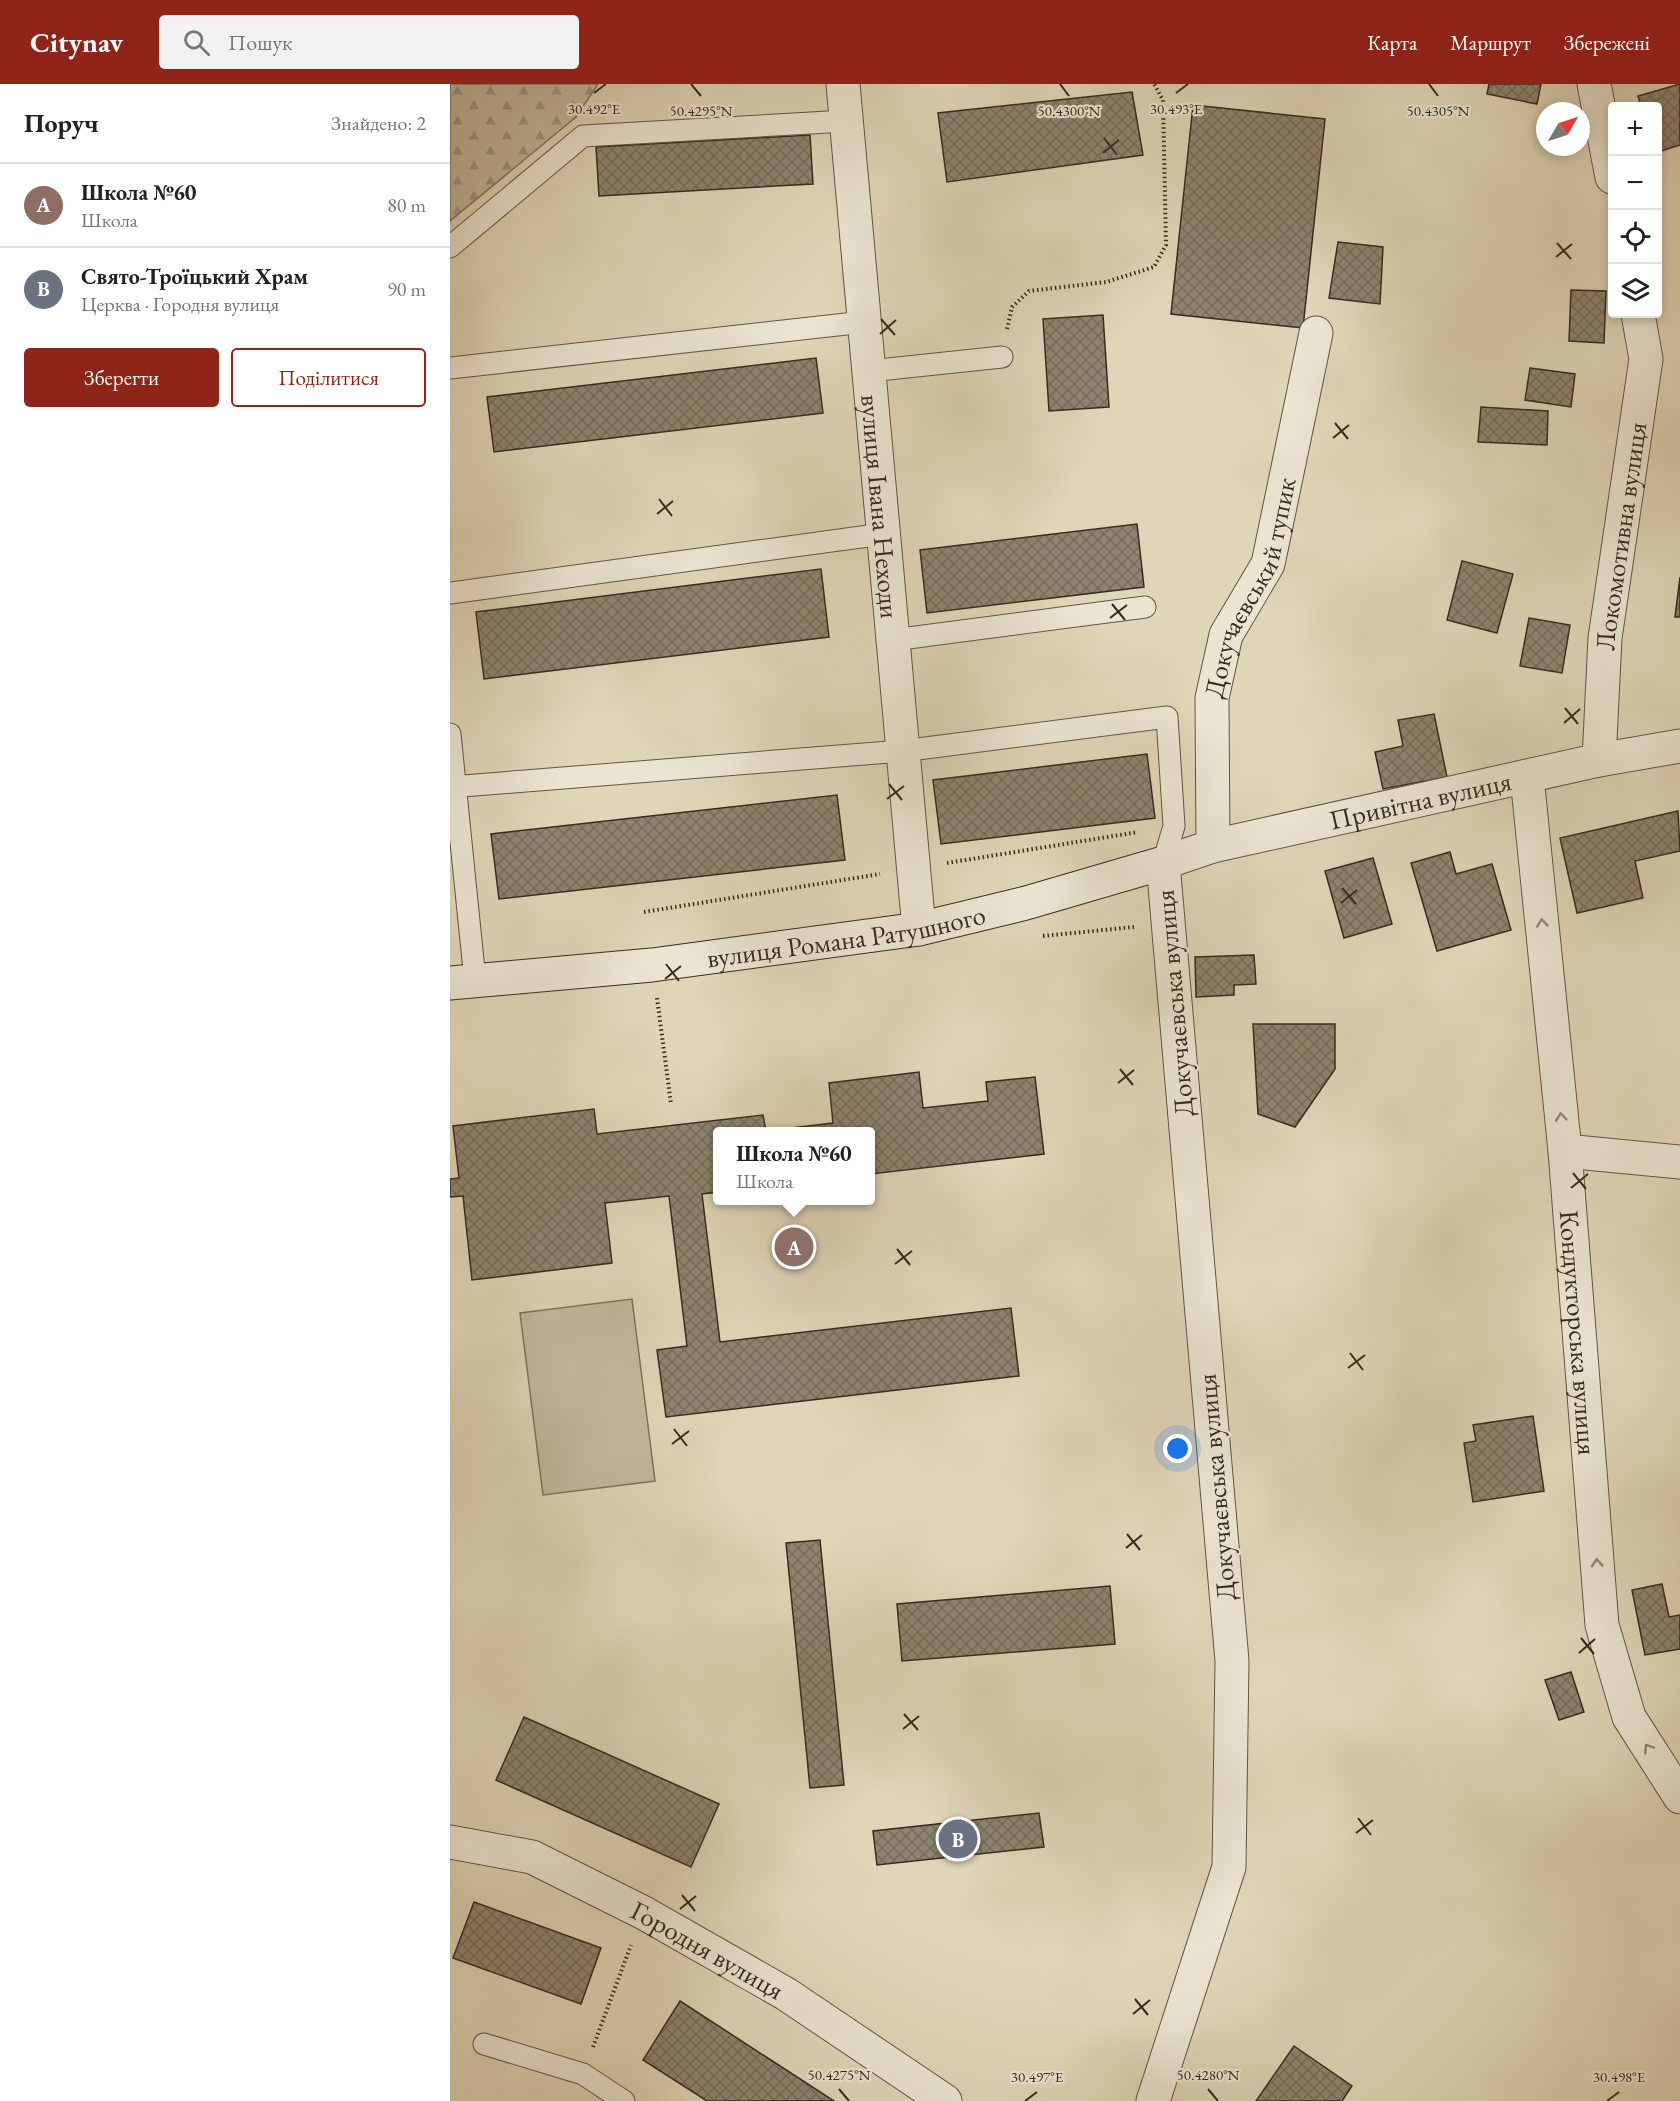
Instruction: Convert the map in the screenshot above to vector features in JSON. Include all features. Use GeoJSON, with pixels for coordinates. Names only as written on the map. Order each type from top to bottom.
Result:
{"type":"FeatureCollection","features":[{"type":"Feature","properties":{"kind":"street","name":"вулиця Івана Неходи"},"geometry":{"type":"LineString","coordinates":[[843,84],[919,929]]}},
{"type":"Feature","properties":{"kind":"street"},"geometry":{"type":"LineString","coordinates":[[1594,84],[1608,156]]}},
{"type":"Feature","properties":{"kind":"street","name":"Локомотивна вулиця"},"geometry":{"type":"LineString","coordinates":[[1599,760],[1605,638],[1646,359],[1639,318]]}},
{"type":"Feature","properties":{"kind":"street","name":"Докучаєвський тупик"},"geometry":{"type":"LineString","coordinates":[[1213,846],[1212,698],[1226,635],[1269,564],[1316,333]]}},
{"type":"Feature","properties":{"kind":"street","name":"Привітна вулиця"},"geometry":{"type":"LineString","coordinates":[[1162,863],[1213,846],[1599,760],[1680,746]]}},
{"type":"Feature","properties":{"kind":"street","name":"Кондукторська вулиця"},"geometry":{"type":"LineString","coordinates":[[1527,777],[1565,1151],[1602,1625],[1629,1717],[1680,1797]]}},
{"type":"Feature","properties":{"kind":"street","name":"вулиця Романа Ратушного"},"geometry":{"type":"LineString","coordinates":[[462,982],[652,965],[919,929],[1026,903],[1162,863]]}},
{"type":"Feature","properties":{"kind":"street","name":"Докучаєвська вулиця"},"geometry":{"type":"LineString","coordinates":[[1153,2101],[1229,1867],[1232,1661],[1162,863]]}},
{"type":"Feature","properties":{"kind":"street"},"geometry":{"type":"LineString","coordinates":[[1565,1151],[1680,1162]]}},
{"type":"Feature","properties":{"kind":"street","name":"Городня вулиця"},"geometry":{"type":"LineString","coordinates":[[450,1842],[532,1857],[644,1913],[786,1994],[912,2091],[945,2101]]}},
{"type":"Feature","properties":{"kind":"lane"},"geometry":{"type":"LineString","coordinates":[[450,248],[583,136],[846,122]]}},
{"type":"Feature","properties":{"kind":"lane"},"geometry":{"type":"LineString","coordinates":[[450,368],[864,322]]}},
{"type":"Feature","properties":{"kind":"lane"},"geometry":{"type":"LineString","coordinates":[[869,371],[1002,357]]}},
{"type":"Feature","properties":{"kind":"lane"},"geometry":{"type":"LineString","coordinates":[[450,592],[883,534]]}},
{"type":"Feature","properties":{"kind":"lane"},"geometry":{"type":"LineString","coordinates":[[893,640],[1145,607]]}},
{"type":"Feature","properties":{"kind":"lane"},"geometry":{"type":"LineString","coordinates":[[453,787],[902,751],[1167,717],[1174,826],[1162,863]]}},
{"type":"Feature","properties":{"kind":"lane"},"geometry":{"type":"LineString","coordinates":[[450,734],[462,982]]}},
{"type":"Feature","properties":{"kind":"lane"},"geometry":{"type":"LineString","coordinates":[[484,2044],[583,2074],[624,2101]]}},
{"type":"Feature","properties":{"kind":"path"},"geometry":{"type":"LineString","coordinates":[[1002,357],[1012,307],[1029,291],[1106,282],[1154,267],[1166,244],[1163,100],[1154,84]]}},
{"type":"Feature","properties":{"kind":"path"},"geometry":{"type":"LineString","coordinates":[[656,988],[671,1104]]}},
{"type":"Feature","properties":{"kind":"path"},"geometry":{"type":"LineString","coordinates":[[583,2074],[620,1974]]}},
{"type":"Feature","properties":{"kind":"green space"},"geometry":{"type":"Polygon","coordinates":[[[450,84],[598,84],[576,117],[450,221],[450,84]]]}},
{"type":"Feature","properties":{"kind":"green space"},"geometry":{"type":"Polygon","coordinates":[[[632,1299],[655,1481],[543,1495],[520,1313],[632,1299]]]}},
{"type":"Feature","properties":{"kind":"building"},"geometry":{"type":"Polygon","coordinates":[[[1489,84],[1541,84],[1536,104],[1487,94],[1489,84]]]}},
{"type":"Feature","properties":{"kind":"building"},"geometry":{"type":"Polygon","coordinates":[[[1680,84],[1680,145],[1662,151],[1662,102],[1640,102],[1638,96],[1680,84]]]}},
{"type":"Feature","properties":{"kind":"building"},"geometry":{"type":"Polygon","coordinates":[[[1132,92],[1143,155],[947,182],[938,113],[1132,92]]]}},
{"type":"Feature","properties":{"kind":"building"},"geometry":{"type":"Polygon","coordinates":[[[1193,105],[1325,119],[1303,328],[1171,314],[1193,105]]]}},
{"type":"Feature","properties":{"kind":"building"},"geometry":{"type":"Polygon","coordinates":[[[810,135],[813,184],[599,196],[596,147],[810,135]]]}},
{"type":"Feature","properties":{"kind":"building"},"geometry":{"type":"Polygon","coordinates":[[[1338,242],[1383,247],[1380,304],[1329,298],[1338,242]]]}},
{"type":"Feature","properties":{"kind":"building"},"geometry":{"type":"Polygon","coordinates":[[[1571,290],[1606,291],[1604,343],[1569,341],[1571,290]]]}},
{"type":"Feature","properties":{"kind":"building"},"geometry":{"type":"Polygon","coordinates":[[[1103,315],[1109,407],[1049,411],[1043,319],[1103,315]]]}},
{"type":"Feature","properties":{"kind":"building"},"geometry":{"type":"Polygon","coordinates":[[[816,358],[823,413],[494,452],[487,397],[816,358]]]}},
{"type":"Feature","properties":{"kind":"building"},"geometry":{"type":"Polygon","coordinates":[[[1530,368],[1575,374],[1571,407],[1525,400],[1530,368]]]}},
{"type":"Feature","properties":{"kind":"building"},"geometry":{"type":"Polygon","coordinates":[[[1481,407],[1548,411],[1547,445],[1478,442],[1481,407]]]}},
{"type":"Feature","properties":{"kind":"building"},"geometry":{"type":"Polygon","coordinates":[[[1137,524],[1144,587],[927,613],[920,550],[1137,524]]]}},
{"type":"Feature","properties":{"kind":"building"},"geometry":{"type":"Polygon","coordinates":[[[1462,561],[1513,574],[1497,633],[1447,620],[1462,561]]]}},
{"type":"Feature","properties":{"kind":"building"},"geometry":{"type":"Polygon","coordinates":[[[821,569],[829,637],[484,679],[476,612],[821,569]]]}},
{"type":"Feature","properties":{"kind":"building"},"geometry":{"type":"Polygon","coordinates":[[[1680,577],[1680,617],[1675,617],[1680,577]]]}},
{"type":"Feature","properties":{"kind":"building"},"geometry":{"type":"Polygon","coordinates":[[[1529,618],[1570,625],[1562,673],[1520,666],[1529,618]]]}},
{"type":"Feature","properties":{"kind":"building"},"geometry":{"type":"Polygon","coordinates":[[[1434,714],[1447,777],[1383,789],[1375,752],[1403,746],[1398,720],[1434,714]]]}},
{"type":"Feature","properties":{"kind":"building"},"geometry":{"type":"Polygon","coordinates":[[[1147,754],[1155,818],[941,844],[933,780],[1147,754]]]}},
{"type":"Feature","properties":{"kind":"building"},"geometry":{"type":"Polygon","coordinates":[[[837,795],[845,860],[499,899],[491,834],[837,795]]]}},
{"type":"Feature","properties":{"kind":"building"},"geometry":{"type":"Polygon","coordinates":[[[1678,811],[1680,851],[1635,861],[1643,898],[1577,913],[1560,838],[1678,811]]]}},
{"type":"Feature","properties":{"kind":"building"},"geometry":{"type":"Polygon","coordinates":[[[1450,852],[1456,874],[1492,864],[1511,930],[1437,951],[1411,863],[1450,852]]]}},
{"type":"Feature","properties":{"kind":"building"},"geometry":{"type":"Polygon","coordinates":[[[1373,858],[1392,924],[1344,938],[1325,871],[1373,858]]]}},
{"type":"Feature","properties":{"kind":"building"},"geometry":{"type":"Polygon","coordinates":[[[1254,955],[1256,984],[1234,985],[1234,995],[1196,997],[1195,957],[1254,955]]]}},
{"type":"Feature","properties":{"kind":"building"},"geometry":{"type":"Polygon","coordinates":[[[1253,1024],[1335,1024],[1335,1069],[1295,1127],[1258,1114],[1253,1024]]]}},
{"type":"Feature","properties":{"kind":"building"},"geometry":{"type":"Polygon","coordinates":[[[919,1072],[923,1108],[988,1101],[986,1082],[1035,1077],[1044,1154],[875,1174],[875,1127],[800,1127],[833,1123],[829,1083],[919,1072]]]}},
{"type":"Feature","properties":{"kind":"building"},"geometry":{"type":"Polygon","coordinates":[[[594,1109],[597,1134],[763,1115],[765,1127],[713,1127],[713,1193],[702,1194],[720,1342],[1011,1308],[1019,1376],[666,1417],[657,1350],[687,1346],[669,1196],[605,1203],[612,1263],[472,1280],[463,1196],[450,1197],[450,1179],[459,1178],[453,1126],[594,1109]]]}},
{"type":"Feature","properties":{"kind":"building"},"geometry":{"type":"Polygon","coordinates":[[[1533,1416],[1544,1491],[1473,1502],[1464,1443],[1476,1441],[1473,1425],[1533,1416]]]}},
{"type":"Feature","properties":{"kind":"building"},"geometry":{"type":"Polygon","coordinates":[[[820,1540],[844,1785],[810,1788],[786,1543],[820,1540]]]}},
{"type":"Feature","properties":{"kind":"building"},"geometry":{"type":"Polygon","coordinates":[[[1662,1584],[1669,1617],[1680,1615],[1680,1649],[1645,1655],[1632,1590],[1662,1584]]]}},
{"type":"Feature","properties":{"kind":"building"},"geometry":{"type":"Polygon","coordinates":[[[1110,1586],[1115,1644],[902,1661],[897,1604],[1110,1586]]]}},
{"type":"Feature","properties":{"kind":"building"},"geometry":{"type":"Polygon","coordinates":[[[1571,1672],[1584,1712],[1559,1720],[1545,1680],[1571,1672]]]}},
{"type":"Feature","properties":{"kind":"building"},"geometry":{"type":"Polygon","coordinates":[[[524,1717],[719,1804],[691,1867],[496,1780],[524,1717]]]}},
{"type":"Feature","properties":{"kind":"building"},"geometry":{"type":"Polygon","coordinates":[[[1039,1813],[1044,1847],[877,1865],[873,1831],[1039,1813]]]}},
{"type":"Feature","properties":{"kind":"building"},"geometry":{"type":"Polygon","coordinates":[[[474,1902],[601,1948],[581,2004],[453,1958],[474,1902]]]}},
{"type":"Feature","properties":{"kind":"building"},"geometry":{"type":"Polygon","coordinates":[[[680,2001],[834,2101],[707,2101],[643,2060],[680,2001]]]}},
{"type":"Feature","properties":{"kind":"building"},"geometry":{"type":"Polygon","coordinates":[[[1294,2046],[1352,2086],[1342,2101],[1256,2101],[1294,2046]]]}},
{"type":"Feature","properties":{"kind":"place","name":"Школа №60"},"geometry":{"type":"Point","coordinates":[794,1247]}},
{"type":"Feature","properties":{"kind":"place","name":"Свято-Троїцький Храм"},"geometry":{"type":"Point","coordinates":[958,1839]}}]}
